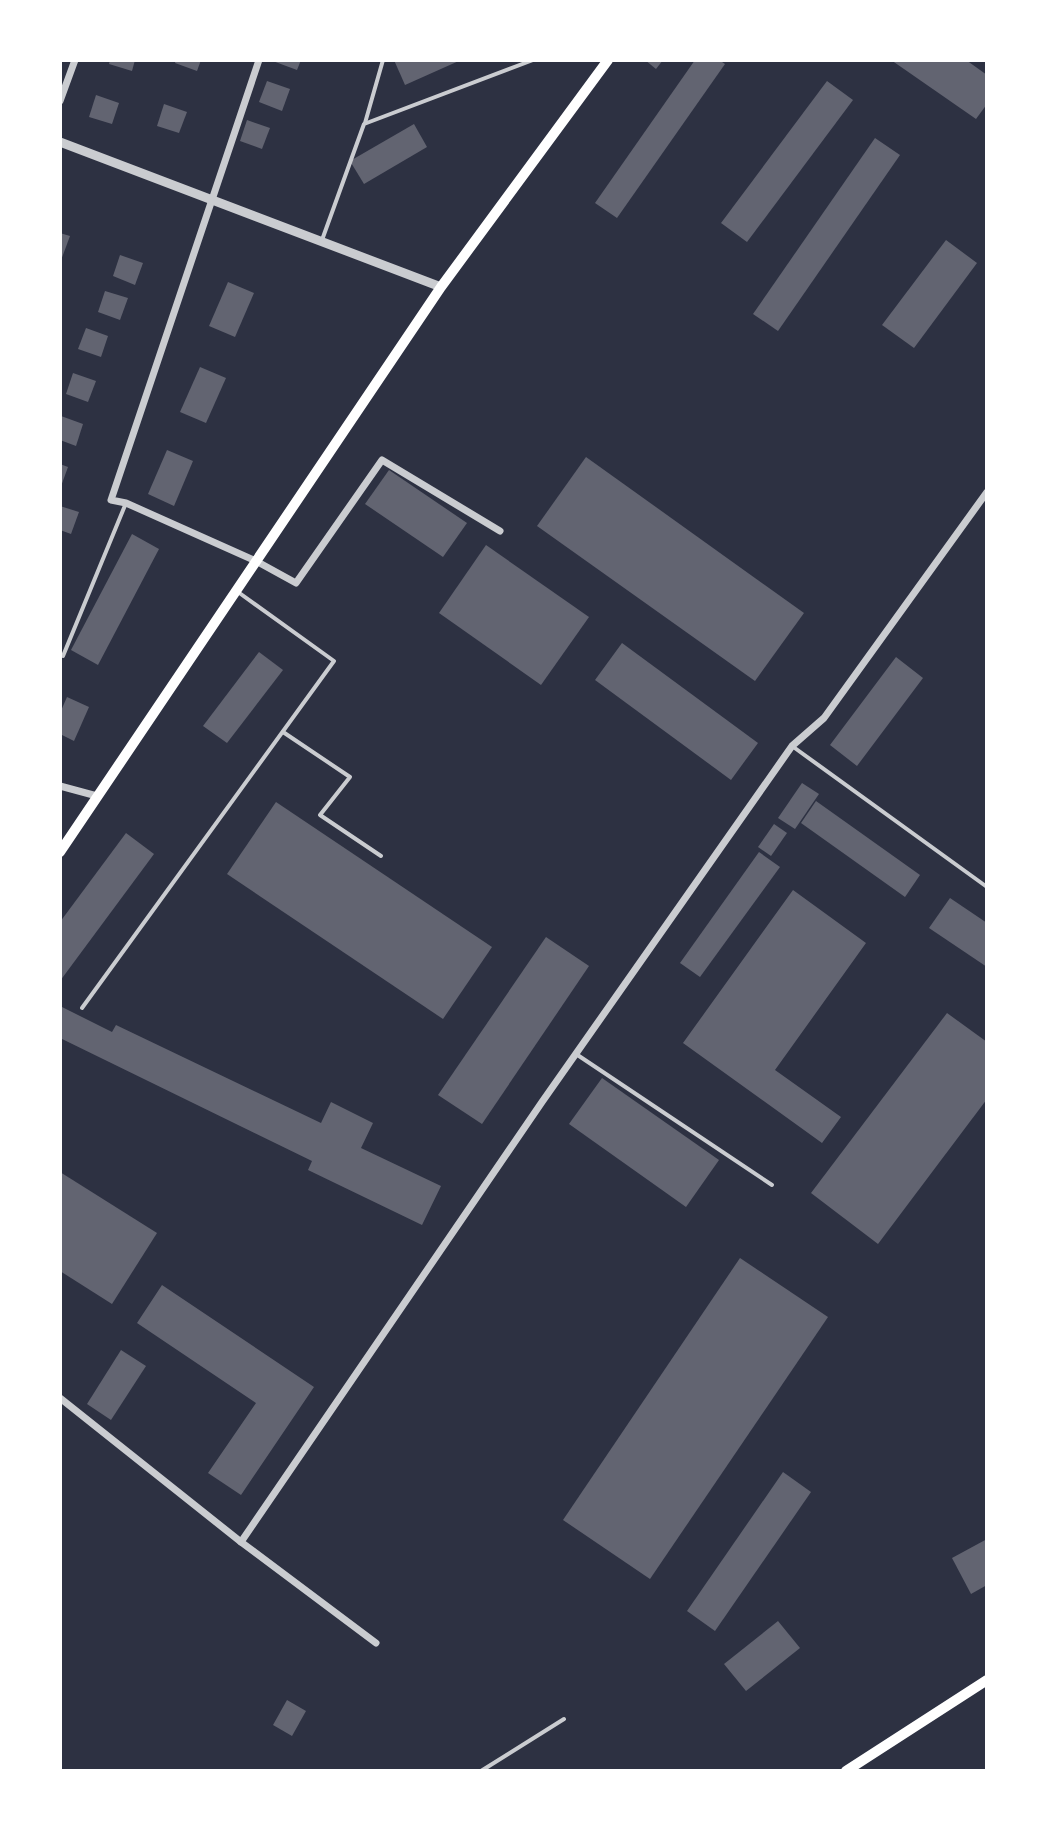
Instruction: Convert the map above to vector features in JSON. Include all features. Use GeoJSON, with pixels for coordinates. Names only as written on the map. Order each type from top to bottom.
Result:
{"type":"FeatureCollection","features":[{"type":"Feature","properties":{"kind":"main road"},"geometry":{"type":"LineString","coordinates":[[60,852],[441,287],[608,60]]}},
{"type":"Feature","properties":{"kind":"main road"},"geometry":{"type":"LineString","coordinates":[[846,1771],[987,1680]]}},
{"type":"Feature","properties":{"kind":"street"},"geometry":{"type":"LineString","coordinates":[[60,101],[75,60]]}},
{"type":"Feature","properties":{"kind":"street"},"geometry":{"type":"LineString","coordinates":[[259,60],[111,500],[126,503],[256,561],[296,583],[382,460],[500,531]]}},
{"type":"Feature","properties":{"kind":"street"},"geometry":{"type":"LineString","coordinates":[[60,142],[441,287]]}},
{"type":"Feature","properties":{"kind":"street"},"geometry":{"type":"LineString","coordinates":[[241,1542],[792,746],[824,718],[987,492]]}},
{"type":"Feature","properties":{"kind":"street"},"geometry":{"type":"LineString","coordinates":[[60,786],[97,796]]}},
{"type":"Feature","properties":{"kind":"street"},"geometry":{"type":"LineString","coordinates":[[60,1398],[241,1542],[376,1643]]}},
{"type":"Feature","properties":{"kind":"lane"},"geometry":{"type":"LineString","coordinates":[[322,240],[364,124],[383,60]]}},
{"type":"Feature","properties":{"kind":"lane"},"geometry":{"type":"LineString","coordinates":[[364,124],[533,60]]}},
{"type":"Feature","properties":{"kind":"lane"},"geometry":{"type":"LineString","coordinates":[[63,656],[126,503]]}},
{"type":"Feature","properties":{"kind":"lane"},"geometry":{"type":"LineString","coordinates":[[82,1008],[334,661],[236,590]]}},
{"type":"Feature","properties":{"kind":"lane"},"geometry":{"type":"LineString","coordinates":[[283,732],[350,777],[320,815],[381,856]]}},
{"type":"Feature","properties":{"kind":"lane"},"geometry":{"type":"LineString","coordinates":[[792,746],[987,887]]}},
{"type":"Feature","properties":{"kind":"lane"},"geometry":{"type":"LineString","coordinates":[[576,1054],[772,1185]]}},
{"type":"Feature","properties":{"kind":"lane"},"geometry":{"type":"LineString","coordinates":[[481,1771],[564,1719]]}},
{"type":"Feature","properties":{"kind":"building"},"geometry":{"type":"Polygon","coordinates":[[[110,60],[135,60],[132,71],[109,64],[110,60]]]}},
{"type":"Feature","properties":{"kind":"building"},"geometry":{"type":"Polygon","coordinates":[[[176,60],[201,60],[197,71],[175,63],[176,60]]]}},
{"type":"Feature","properties":{"kind":"building"},"geometry":{"type":"Polygon","coordinates":[[[270,60],[301,60],[297,70],[270,60]]]}},
{"type":"Feature","properties":{"kind":"building"},"geometry":{"type":"Polygon","coordinates":[[[394,60],[461,60],[405,85],[394,60]]]}},
{"type":"Feature","properties":{"kind":"building"},"geometry":{"type":"Polygon","coordinates":[[[645,60],[663,60],[656,69],[645,60]]]}},
{"type":"Feature","properties":{"kind":"building"},"geometry":{"type":"Polygon","coordinates":[[[695,60],[719,60],[725,64],[617,218],[595,203],[695,60]]]}},
{"type":"Feature","properties":{"kind":"building"},"geometry":{"type":"Polygon","coordinates":[[[891,60],[966,60],[987,75],[987,104],[976,119],[891,60]]]}},
{"type":"Feature","properties":{"kind":"building"},"geometry":{"type":"Polygon","coordinates":[[[267,81],[290,89],[282,111],[259,102],[267,81]]]}},
{"type":"Feature","properties":{"kind":"building"},"geometry":{"type":"Polygon","coordinates":[[[827,81],[853,100],[747,242],[721,223],[827,81]]]}},
{"type":"Feature","properties":{"kind":"building"},"geometry":{"type":"Polygon","coordinates":[[[96,95],[119,103],[112,124],[89,117],[96,95]]]}},
{"type":"Feature","properties":{"kind":"building"},"geometry":{"type":"Polygon","coordinates":[[[164,104],[187,112],[179,133],[157,126],[164,104]]]}},
{"type":"Feature","properties":{"kind":"building"},"geometry":{"type":"Polygon","coordinates":[[[247,120],[270,128],[262,149],[240,141],[247,120]]]}},
{"type":"Feature","properties":{"kind":"building"},"geometry":{"type":"Polygon","coordinates":[[[414,124],[427,147],[364,184],[350,161],[414,124]]]}},
{"type":"Feature","properties":{"kind":"building"},"geometry":{"type":"Polygon","coordinates":[[[875,138],[900,155],[778,331],[753,314],[875,138]]]}},
{"type":"Feature","properties":{"kind":"building"},"geometry":{"type":"Polygon","coordinates":[[[60,233],[70,236],[60,263],[60,233]]]}},
{"type":"Feature","properties":{"kind":"building"},"geometry":{"type":"Polygon","coordinates":[[[946,240],[977,263],[914,348],[882,325],[946,240]]]}},
{"type":"Feature","properties":{"kind":"building"},"geometry":{"type":"Polygon","coordinates":[[[120,255],[143,263],[135,285],[113,276],[120,255]]]}},
{"type":"Feature","properties":{"kind":"building"},"geometry":{"type":"Polygon","coordinates":[[[228,282],[254,293],[235,337],[209,326],[228,282]]]}},
{"type":"Feature","properties":{"kind":"building"},"geometry":{"type":"Polygon","coordinates":[[[105,291],[128,298],[120,320],[98,312],[105,291]]]}},
{"type":"Feature","properties":{"kind":"building"},"geometry":{"type":"Polygon","coordinates":[[[86,328],[108,336],[101,357],[78,349],[86,328]]]}},
{"type":"Feature","properties":{"kind":"building"},"geometry":{"type":"Polygon","coordinates":[[[200,367],[226,378],[206,423],[180,412],[200,367]]]}},
{"type":"Feature","properties":{"kind":"building"},"geometry":{"type":"Polygon","coordinates":[[[73,373],[96,381],[88,402],[66,394],[73,373]]]}},
{"type":"Feature","properties":{"kind":"building"},"geometry":{"type":"Polygon","coordinates":[[[61,416],[83,424],[76,446],[60,440],[61,416]]]}},
{"type":"Feature","properties":{"kind":"building"},"geometry":{"type":"Polygon","coordinates":[[[167,450],[193,461],[174,506],[148,494],[167,450]]]}},
{"type":"Feature","properties":{"kind":"building"},"geometry":{"type":"Polygon","coordinates":[[[586,457],[804,613],[755,681],[537,526],[586,457]]]}},
{"type":"Feature","properties":{"kind":"building"},"geometry":{"type":"Polygon","coordinates":[[[60,464],[68,467],[60,489],[60,464]]]}},
{"type":"Feature","properties":{"kind":"building"},"geometry":{"type":"Polygon","coordinates":[[[389,470],[467,523],[443,557],[365,504],[389,470]]]}},
{"type":"Feature","properties":{"kind":"building"},"geometry":{"type":"Polygon","coordinates":[[[60,506],[79,512],[71,534],[60,530],[60,506]]]}},
{"type":"Feature","properties":{"kind":"building"},"geometry":{"type":"Polygon","coordinates":[[[132,534],[159,549],[98,665],[71,650],[132,534]]]}},
{"type":"Feature","properties":{"kind":"building"},"geometry":{"type":"Polygon","coordinates":[[[486,545],[589,617],[541,685],[439,613],[486,545]]]}},
{"type":"Feature","properties":{"kind":"building"},"geometry":{"type":"Polygon","coordinates":[[[622,643],[758,743],[731,780],[595,680],[622,643]]]}},
{"type":"Feature","properties":{"kind":"building"},"geometry":{"type":"Polygon","coordinates":[[[259,652],[283,670],[227,743],[203,726],[259,652]]]}},
{"type":"Feature","properties":{"kind":"building"},"geometry":{"type":"Polygon","coordinates":[[[896,657],[923,678],[857,766],[830,745],[896,657]]]}},
{"type":"Feature","properties":{"kind":"building"},"geometry":{"type":"Polygon","coordinates":[[[67,697],[89,707],[74,741],[60,734],[60,713],[67,697]]]}},
{"type":"Feature","properties":{"kind":"building"},"geometry":{"type":"Polygon","coordinates":[[[802,783],[819,794],[795,829],[778,818],[802,783]]]}},
{"type":"Feature","properties":{"kind":"building"},"geometry":{"type":"Polygon","coordinates":[[[816,801],[920,875],[905,897],[801,823],[816,801]]]}},
{"type":"Feature","properties":{"kind":"building"},"geometry":{"type":"Polygon","coordinates":[[[276,802],[492,947],[443,1019],[227,874],[276,802]]]}},
{"type":"Feature","properties":{"kind":"building"},"geometry":{"type":"Polygon","coordinates":[[[774,824],[787,833],[771,856],[758,847],[774,824]]]}},
{"type":"Feature","properties":{"kind":"building"},"geometry":{"type":"Polygon","coordinates":[[[126,833],[154,854],[60,981],[60,922],[126,833]]]}},
{"type":"Feature","properties":{"kind":"building"},"geometry":{"type":"Polygon","coordinates":[[[759,852],[780,867],[700,977],[680,963],[759,852]]]}},
{"type":"Feature","properties":{"kind":"building"},"geometry":{"type":"Polygon","coordinates":[[[793,890],[866,943],[775,1070],[841,1117],[822,1143],[683,1043],[793,890]]]}},
{"type":"Feature","properties":{"kind":"building"},"geometry":{"type":"Polygon","coordinates":[[[950,898],[987,923],[987,967],[929,928],[950,898]]]}},
{"type":"Feature","properties":{"kind":"building"},"geometry":{"type":"Polygon","coordinates":[[[546,937],[589,966],[482,1124],[438,1095],[546,937]]]}},
{"type":"Feature","properties":{"kind":"building"},"geometry":{"type":"Polygon","coordinates":[[[60,1006],[112,1032],[116,1025],[321,1123],[331,1102],[373,1123],[361,1148],[441,1186],[422,1225],[308,1170],[312,1161],[60,1038],[60,1006]]]}},
{"type":"Feature","properties":{"kind":"building"},"geometry":{"type":"Polygon","coordinates":[[[947,1013],[987,1042],[987,1099],[878,1244],[811,1193],[947,1013]]]}},
{"type":"Feature","properties":{"kind":"building"},"geometry":{"type":"Polygon","coordinates":[[[602,1078],[719,1160],[686,1207],[569,1124],[602,1078]]]}},
{"type":"Feature","properties":{"kind":"building"},"geometry":{"type":"Polygon","coordinates":[[[60,1172],[157,1233],[112,1304],[60,1271],[60,1172]]]}},
{"type":"Feature","properties":{"kind":"building"},"geometry":{"type":"Polygon","coordinates":[[[740,1258],[828,1317],[650,1579],[563,1520],[740,1258]]]}},
{"type":"Feature","properties":{"kind":"building"},"geometry":{"type":"Polygon","coordinates":[[[162,1285],[314,1387],[241,1495],[208,1473],[256,1403],[137,1323],[162,1285]]]}},
{"type":"Feature","properties":{"kind":"building"},"geometry":{"type":"Polygon","coordinates":[[[121,1350],[146,1366],[111,1420],[87,1404],[121,1350]]]}},
{"type":"Feature","properties":{"kind":"building"},"geometry":{"type":"Polygon","coordinates":[[[783,1472],[811,1492],[715,1631],[687,1611],[783,1472]]]}},
{"type":"Feature","properties":{"kind":"building"},"geometry":{"type":"Polygon","coordinates":[[[987,1539],[987,1585],[971,1594],[952,1558],[987,1539]]]}},
{"type":"Feature","properties":{"kind":"building"},"geometry":{"type":"Polygon","coordinates":[[[778,1621],[800,1648],[746,1691],[724,1664],[778,1621]]]}},
{"type":"Feature","properties":{"kind":"building"},"geometry":{"type":"Polygon","coordinates":[[[287,1700],[306,1711],[292,1736],[273,1725],[287,1700]]]}}]}
